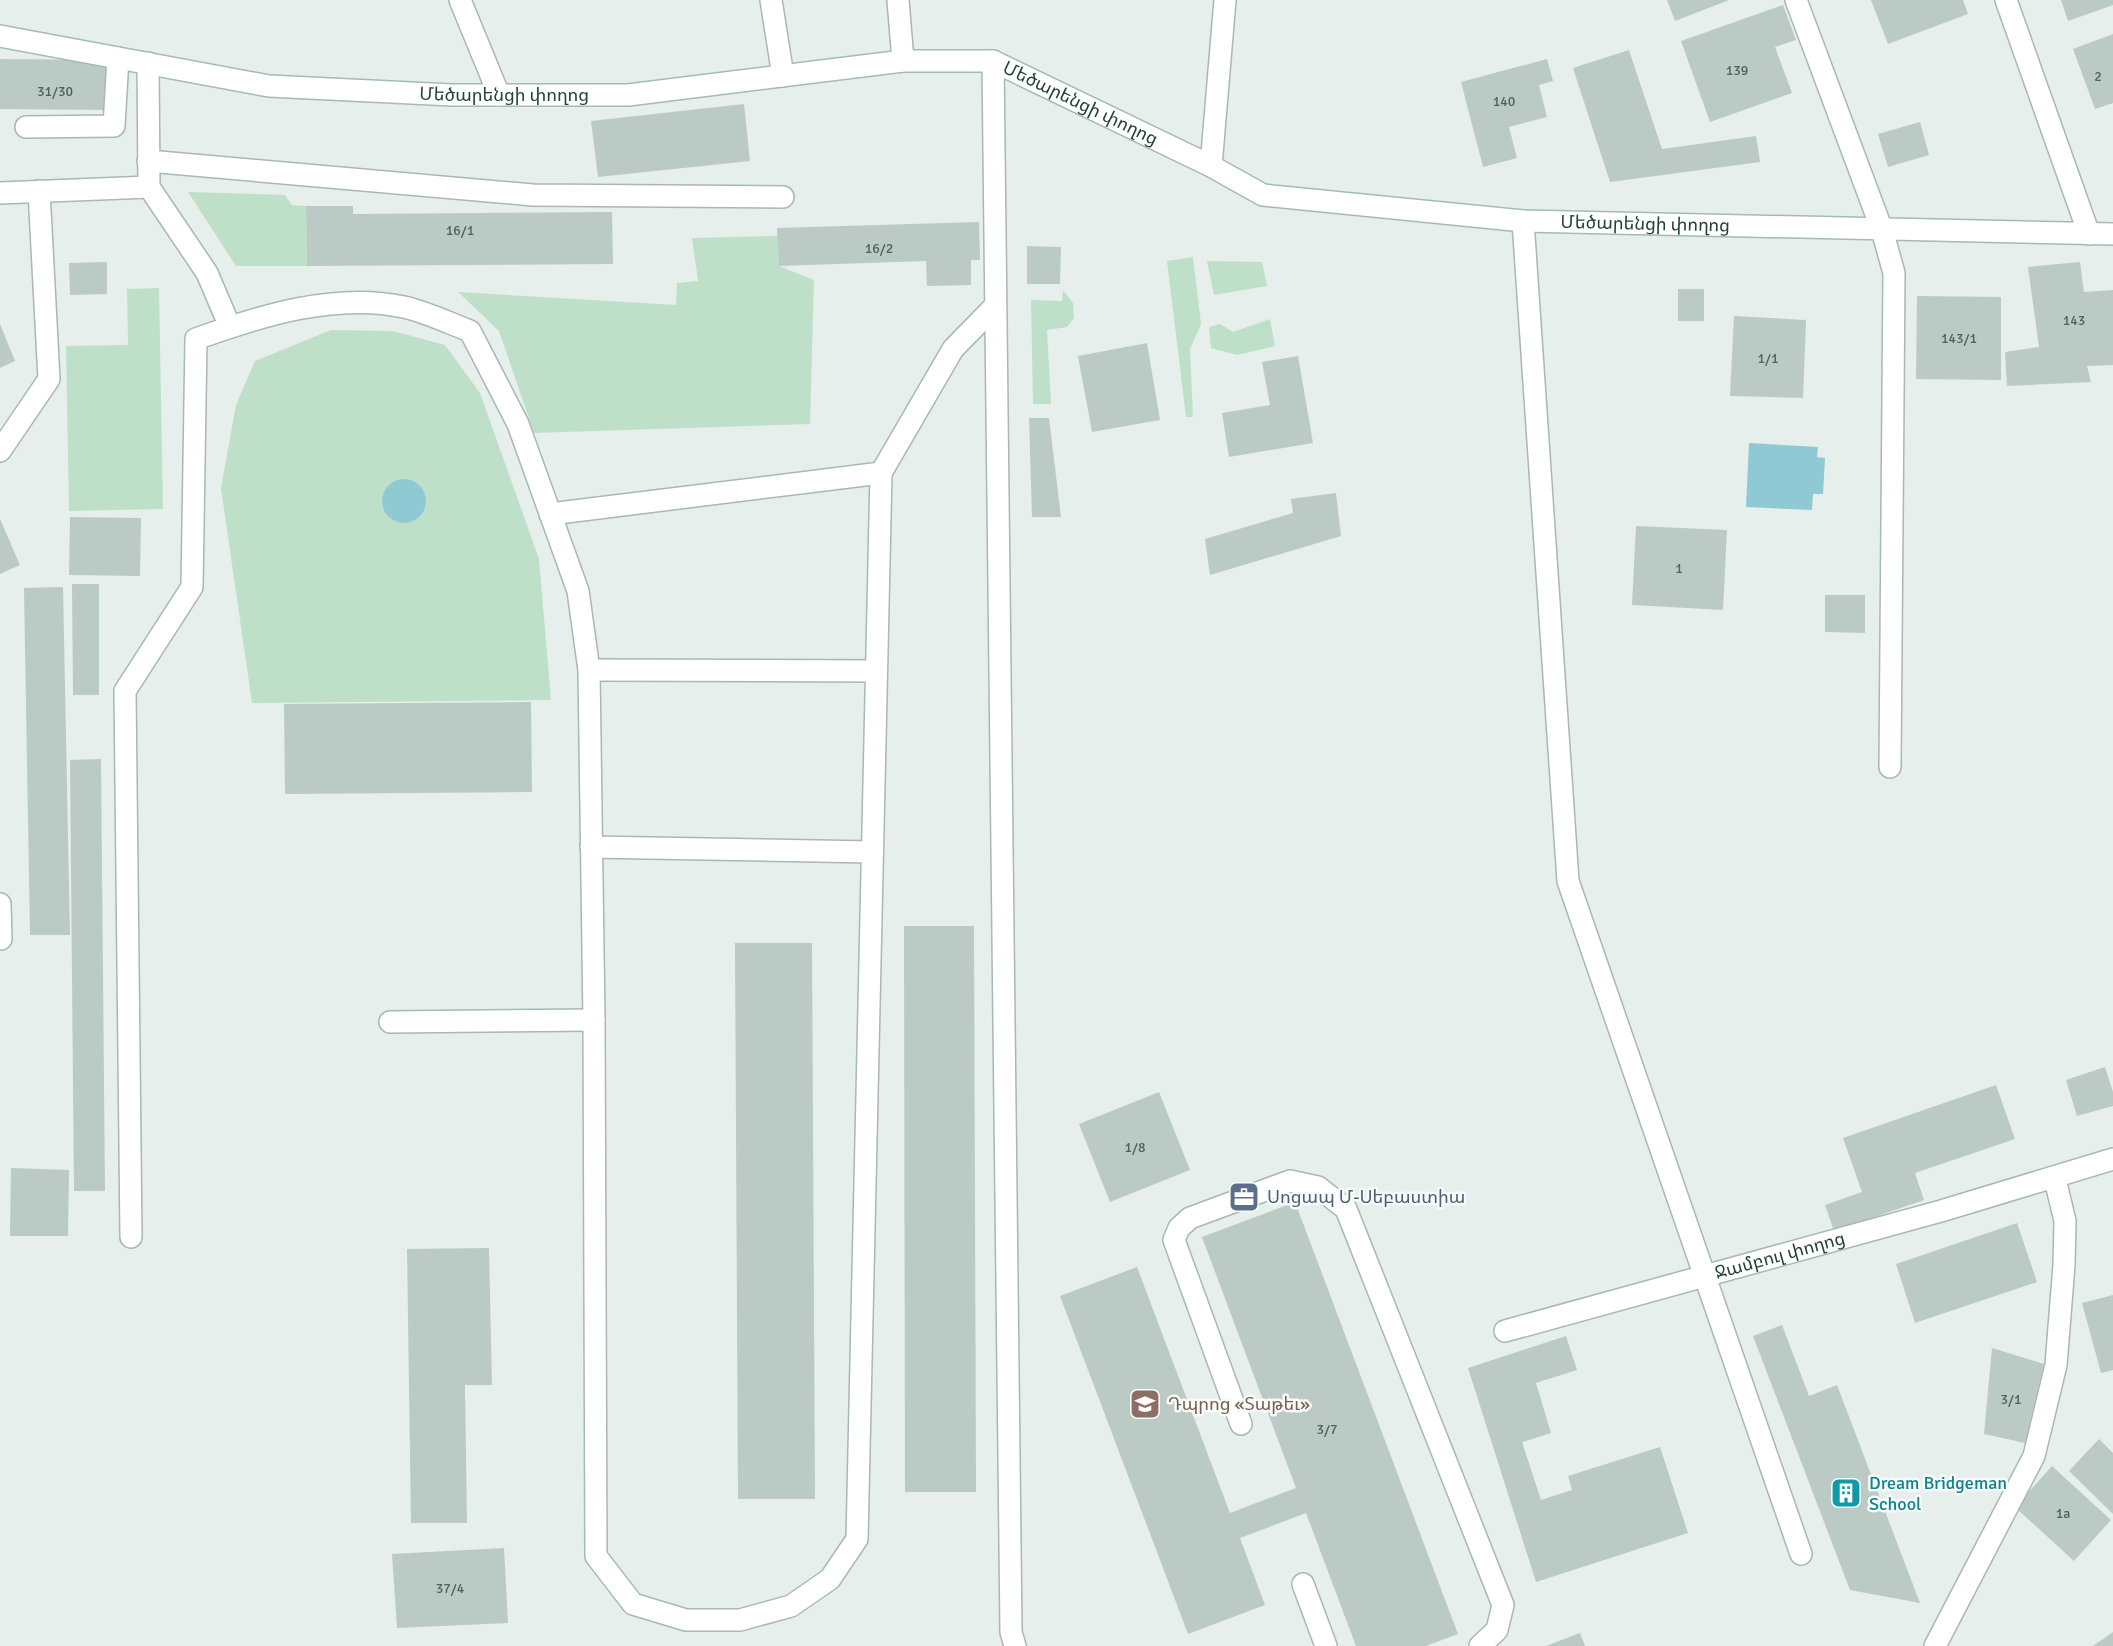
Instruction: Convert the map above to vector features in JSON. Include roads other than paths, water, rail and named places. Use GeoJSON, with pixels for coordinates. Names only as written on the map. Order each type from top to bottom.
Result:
{"type":"FeatureCollection","features":[{"type":"Feature","properties":{"kind":"street"},"geometry":{"type":"LineString","coordinates":[[460,0],[499,95]]}},
{"type":"Feature","properties":{"kind":"street"},"geometry":{"type":"LineString","coordinates":[[771,0],[783,75]]}},
{"type":"Feature","properties":{"kind":"street"},"geometry":{"type":"LineString","coordinates":[[898,0],[904,61]]}},
{"type":"Feature","properties":{"kind":"street"},"geometry":{"type":"LineString","coordinates":[[1212,166],[1225,0]]}},
{"type":"Feature","properties":{"kind":"street"},"geometry":{"type":"LineString","coordinates":[[1796,0],[1882,230],[1894,274],[1890,767]]}},
{"type":"Feature","properties":{"kind":"street"},"geometry":{"type":"LineString","coordinates":[[2006,0],[2089,234]]}},
{"type":"Feature","properties":{"kind":"street","name":"Մեծարենցի փողոց"},"geometry":{"type":"LineString","coordinates":[[0,36],[269,86],[499,95],[628,95],[904,61],[993,61],[1212,166],[1263,195],[1523,221],[2113,233]]}},
{"type":"Feature","properties":{"kind":"street"},"geometry":{"type":"LineString","coordinates":[[26,127],[114,126],[118,58]]}},
{"type":"Feature","properties":{"kind":"street"},"geometry":{"type":"LineString","coordinates":[[993,61],[1011,1632],[1015,1646]]}},
{"type":"Feature","properties":{"kind":"street"},"geometry":{"type":"LineString","coordinates":[[148,63],[149,187],[207,273],[230,327]]}},
{"type":"Feature","properties":{"kind":"street"},"geometry":{"type":"LineString","coordinates":[[148,161],[533,195],[783,197]]}},
{"type":"Feature","properties":{"kind":"street"},"geometry":{"type":"LineString","coordinates":[[0,193],[149,187]]}},
{"type":"Feature","properties":{"kind":"street"},"geometry":{"type":"LineString","coordinates":[[0,451],[49,379],[39,191]]}},
{"type":"Feature","properties":{"kind":"street"},"geometry":{"type":"LineString","coordinates":[[1523,221],[1568,881],[1801,1554]]}},
{"type":"Feature","properties":{"kind":"street"},"geometry":{"type":"LineString","coordinates":[[131,1237],[125,691],[192,587],[196,339],[257,318],[341,303],[403,307],[470,331],[518,424],[578,591],[589,670],[594,1020],[596,1556],[633,1604],[686,1620],[740,1620],[791,1606],[830,1579],[857,1539],[881,473],[953,349],[995,306]]}},
{"type":"Feature","properties":{"kind":"street"},"geometry":{"type":"LineString","coordinates":[[550,514],[881,473]]}},
{"type":"Feature","properties":{"kind":"street"},"geometry":{"type":"LineString","coordinates":[[589,670],[876,671]]}},
{"type":"Feature","properties":{"kind":"street"},"geometry":{"type":"LineString","coordinates":[[592,847],[871,852]]}},
{"type":"Feature","properties":{"kind":"street"},"geometry":{"type":"LineString","coordinates":[[0,904],[1,939]]}},
{"type":"Feature","properties":{"kind":"street"},"geometry":{"type":"LineString","coordinates":[[390,1022],[594,1020]]}},
{"type":"Feature","properties":{"kind":"street","name":"Ջամբուլ փողոց"},"geometry":{"type":"LineString","coordinates":[[1505,1331],[2055,1179],[2113,1159]]}},
{"type":"Feature","properties":{"kind":"street"},"geometry":{"type":"LineString","coordinates":[[1934,1646],[2034,1456],[2056,1365],[2064,1265],[2065,1221],[2055,1179]]}},
{"type":"Feature","properties":{"kind":"street"},"geometry":{"type":"LineString","coordinates":[[1241,1424],[1174,1240],[1179,1228],[1190,1218],[1202,1213],[1290,1181],[1318,1187],[1346,1209],[1503,1605],[1497,1630],[1479,1646]]}},
{"type":"Feature","properties":{"kind":"street"},"geometry":{"type":"LineString","coordinates":[[1303,1584],[1326,1646]]}},
{"type":"Feature","properties":{"kind":"water"},"geometry":{"type":"Polygon","coordinates":[[[1749,443],[1818,447],[1817,457],[1825,458],[1823,494],[1813,494],[1812,510],[1746,507],[1749,443]]]}},
{"type":"Feature","properties":{"kind":"water"},"geometry":{"type":"Polygon","coordinates":[[[404,479],[420,485],[426,501],[420,517],[404,523],[388,517],[382,501],[388,485],[404,479]]]}},
{"type":"Feature","properties":{"kind":"place","name":"Սոցապ Մ-Սեբաստիա"},"geometry":{"type":"Point","coordinates":[1244,1197]}},
{"type":"Feature","properties":{"kind":"place","name":"Դպրոց «Տաթեւ»"},"geometry":{"type":"Point","coordinates":[1145,1404]}},
{"type":"Feature","properties":{"kind":"place","name":"Dream Bridgeman School"},"geometry":{"type":"Point","coordinates":[1846,1493]}}]}
